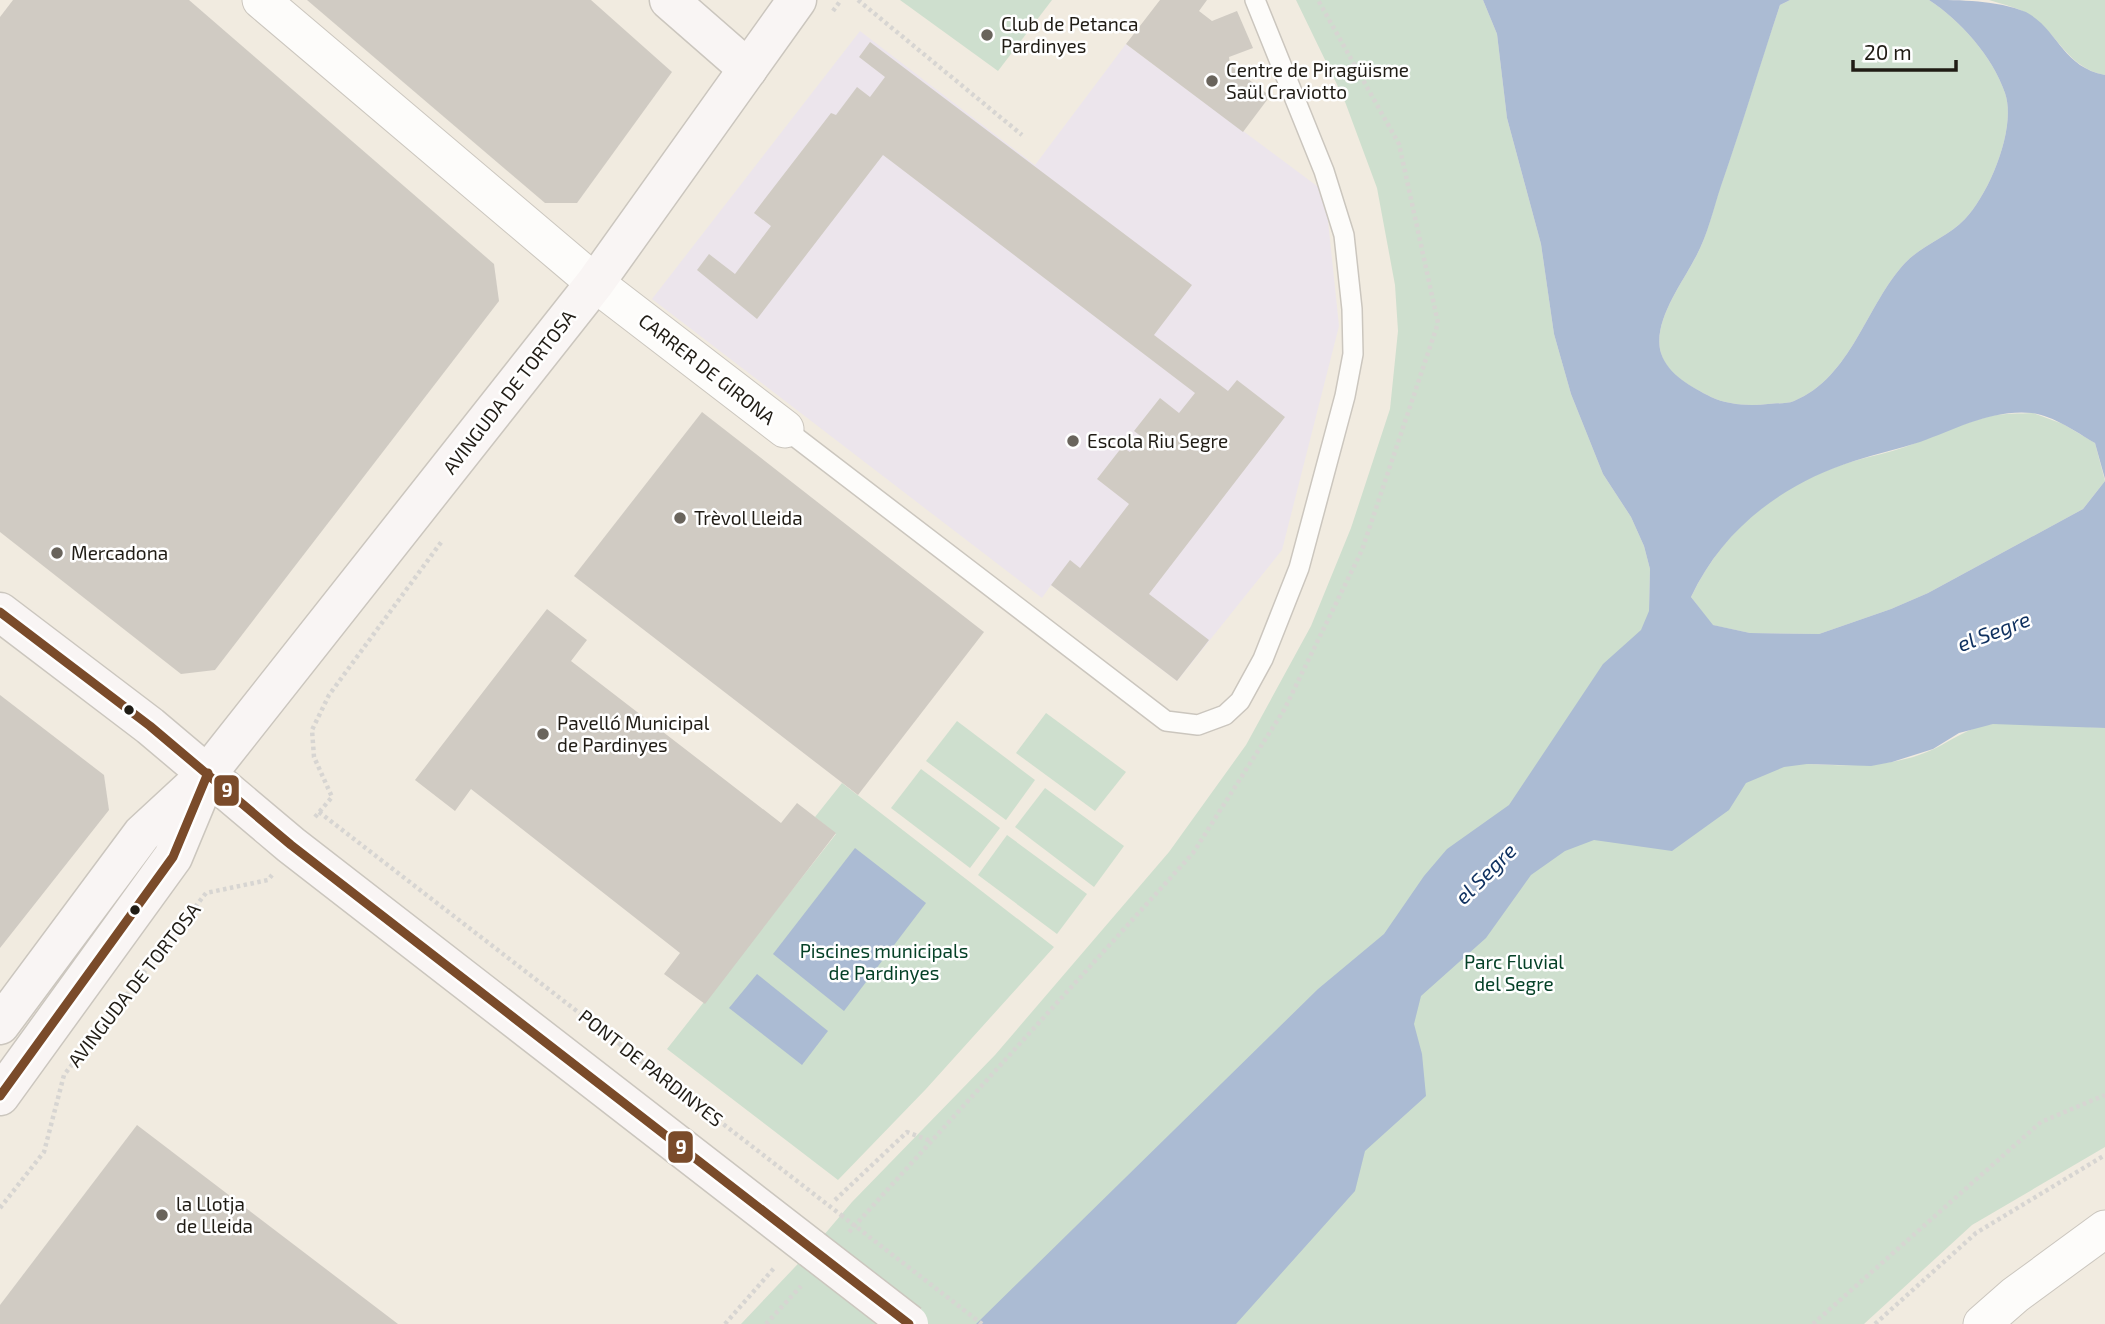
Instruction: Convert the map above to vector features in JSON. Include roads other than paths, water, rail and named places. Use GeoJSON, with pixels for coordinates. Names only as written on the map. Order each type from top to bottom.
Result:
{"type":"FeatureCollection","features":[{"type":"Feature","properties":{"kind":"street","name":"CARRER DE GIRONA"},"geometry":{"type":"LineString","coordinates":[[261,0],[595,283],[785,429]]}},
{"type":"Feature","properties":{"kind":"street"},"geometry":{"type":"LineString","coordinates":[[668,0],[748,69]]}},
{"type":"Feature","properties":{"kind":"street","name":"AVINGUDA DE TORTOSA"},"geometry":{"type":"LineString","coordinates":[[0,1025],[142,834],[208,774],[595,283],[797,0]]}},
{"type":"Feature","properties":{"kind":"street"},"geometry":{"type":"LineString","coordinates":[[0,612],[208,774],[291,845],[909,1324]]}},
{"type":"Feature","properties":{"kind":"street","name":"AVINGUDA DE TORTOSA"},"geometry":{"type":"LineString","coordinates":[[0,1096],[173,857],[208,774]]}},
{"type":"Feature","properties":{"kind":"street"},"geometry":{"type":"LineString","coordinates":[[1982,1324],[2015,1295],[2105,1229]]}},
{"type":"Feature","properties":{"kind":"lane","name":"CARRER DE GIRONA"},"geometry":{"type":"LineString","coordinates":[[785,429],[1166,721],[1198,725],[1226,715],[1240,701],[1262,659],[1299,568],[1345,396],[1353,354],[1352,309],[1344,235],[1324,171],[1255,0]]}},
{"type":"Feature","properties":{"kind":"water","name":"el Segre"},"geometry":{"type":"Polygon","coordinates":[[[1483,0],[1790,0],[1780,5],[1706,233],[1669,305],[1659,341],[1664,361],[1675,374],[1711,397],[1739,404],[1791,402],[1814,390],[1830,375],[1857,339],[1891,280],[1919,251],[1965,219],[1983,194],[1999,160],[2008,107],[2000,79],[1974,40],[1929,0],[1991,3],[2026,12],[2046,28],[2079,64],[2105,75],[2105,479],[2095,443],[2065,425],[2032,413],[1988,417],[1920,442],[1854,461],[1803,482],[1779,496],[1738,530],[1720,550],[1691,597],[1713,625],[1750,633],[1819,634],[1928,593],[2083,509],[2105,481],[2105,728],[1993,724],[1959,733],[1933,749],[1892,762],[1871,766],[1807,764],[1784,767],[1746,783],[1729,810],[1672,851],[1594,840],[1565,851],[1531,875],[1486,938],[1421,996],[1414,1024],[1422,1054],[1426,1096],[1365,1151],[1355,1191],[1236,1324],[976,1324],[1318,989],[1384,934],[1424,876],[1447,849],[1509,805],[1603,664],[1641,630],[1649,611],[1650,569],[1644,546],[1631,517],[1603,474],[1571,394],[1554,334],[1541,244],[1507,118],[1497,34],[1483,0]]]}},
{"type":"Feature","properties":{"kind":"water"},"geometry":{"type":"Polygon","coordinates":[[[855,848],[926,903],[844,1011],[773,954],[855,848]]]}},
{"type":"Feature","properties":{"kind":"water"},"geometry":{"type":"Polygon","coordinates":[[[757,974],[828,1031],[802,1065],[729,1008],[757,974]]]}},
{"type":"Feature","properties":{"kind":"place","name":"Club de Petanca Pardinyes"},"geometry":{"type":"Point","coordinates":[987,35]}},
{"type":"Feature","properties":{"kind":"place","name":"Centre de Piragüisme Saül Craviotto"},"geometry":{"type":"Point","coordinates":[1212,81]}},
{"type":"Feature","properties":{"kind":"place","name":"Escola Riu Segre"},"geometry":{"type":"Point","coordinates":[1073,441]}},
{"type":"Feature","properties":{"kind":"place","name":"Trèvol Lleida"},"geometry":{"type":"Point","coordinates":[680,518]}},
{"type":"Feature","properties":{"kind":"place","name":"Mercadona"},"geometry":{"type":"Point","coordinates":[57,553]}},
{"type":"Feature","properties":{"kind":"place","name":"Pavelló Municipal de Pardinyes"},"geometry":{"type":"Point","coordinates":[543,734]}},
{"type":"Feature","properties":{"kind":"place","name":"la Llotja de Lleida"},"geometry":{"type":"Point","coordinates":[162,1215]}},
{"type":"Feature","properties":{"kind":"park label","name":"Piscines municipals de Pardinyes"},"geometry":{"type":"Point","coordinates":[884,962]}},
{"type":"Feature","properties":{"kind":"park label","name":"Parc Fluvial del Segre"},"geometry":{"type":"Point","coordinates":[1514,973]}}]}
